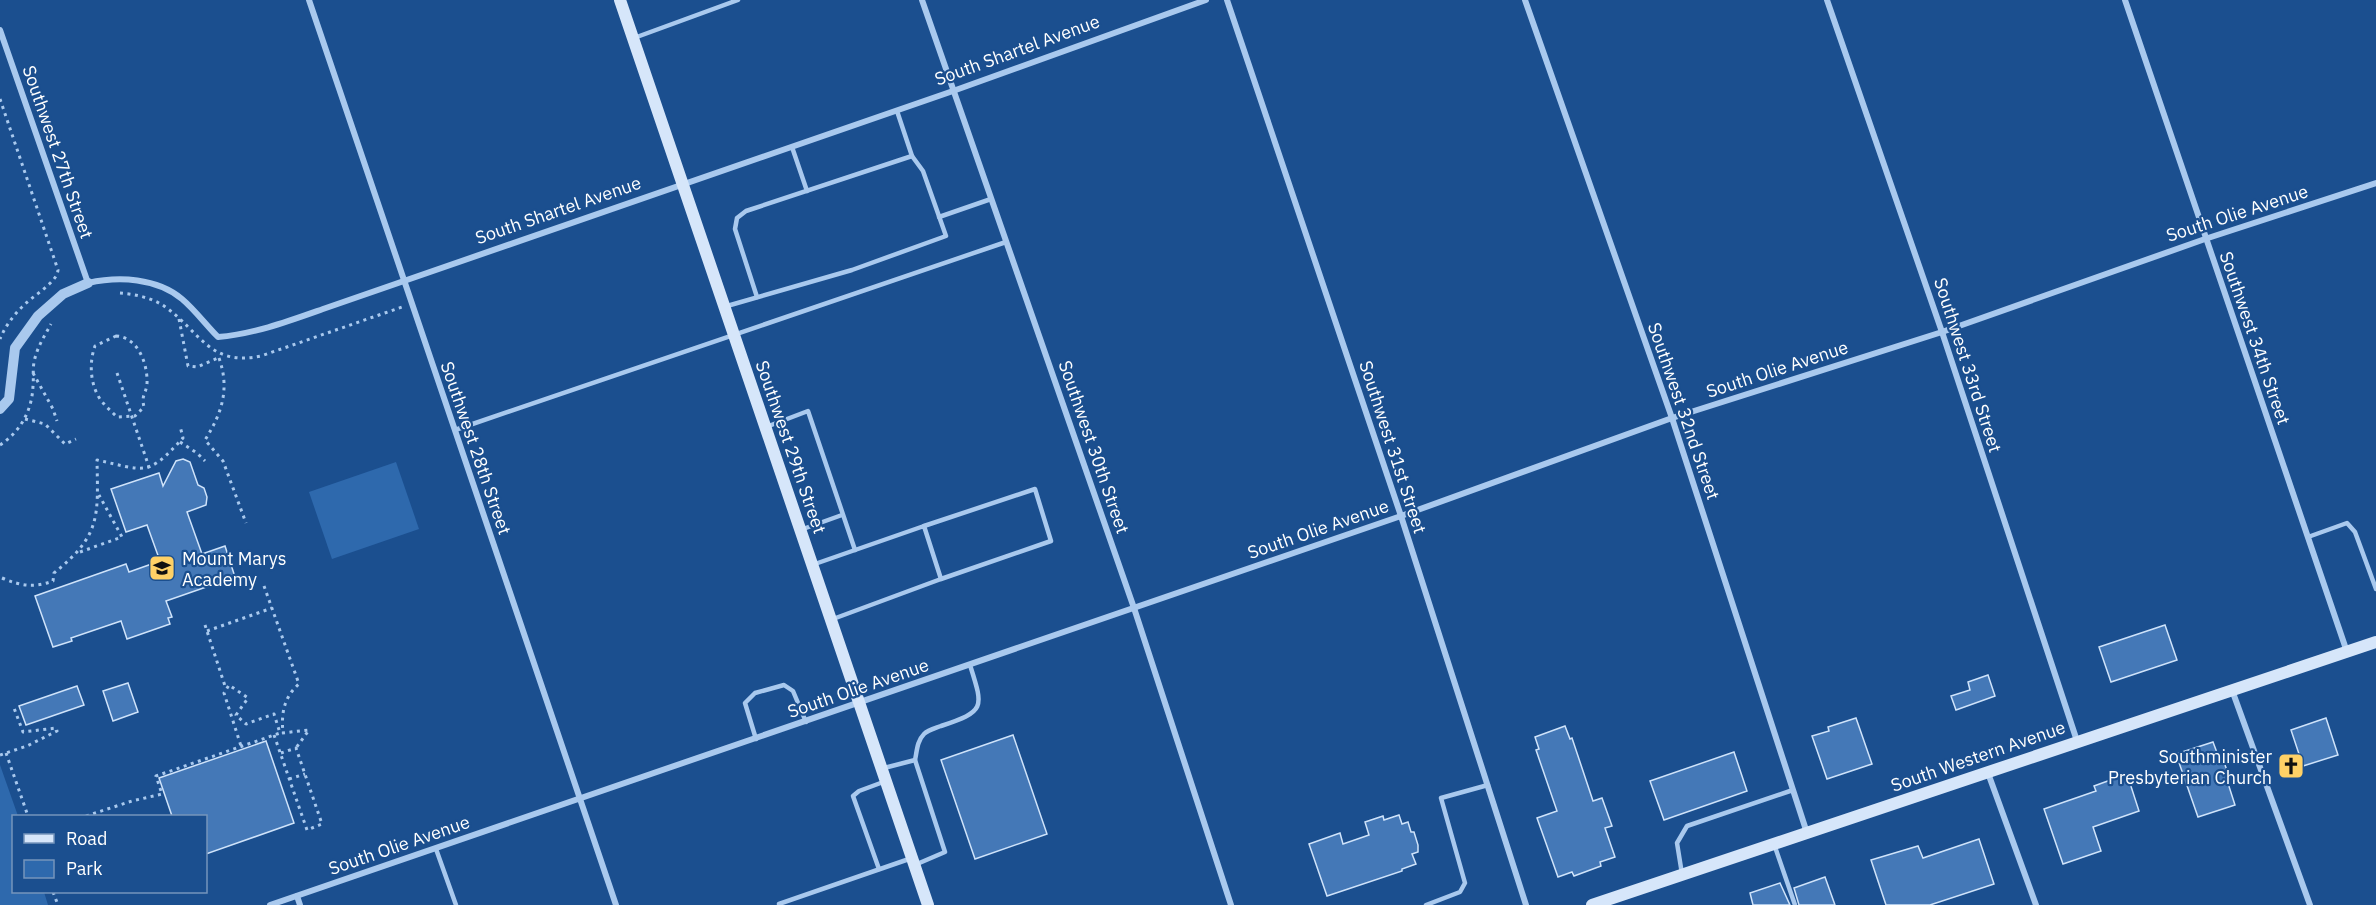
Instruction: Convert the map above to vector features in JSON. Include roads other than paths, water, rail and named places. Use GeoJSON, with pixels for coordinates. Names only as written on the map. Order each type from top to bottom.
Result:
{"type":"FeatureCollection","features":[{"type":"Feature","properties":{"kind":"main road","name":"Southwest 29th Street"},"geometry":{"type":"LineString","coordinates":[[620,0],[927,905]]}},
{"type":"Feature","properties":{"kind":"main road","name":"South Western Avenue"},"geometry":{"type":"LineString","coordinates":[[1592,905],[2376,642]]}},
{"type":"Feature","properties":{"kind":"street","name":"Southwest 28th Street"},"geometry":{"type":"LineString","coordinates":[[309,0],[616,905]]}},
{"type":"Feature","properties":{"kind":"street","name":"Southwest 30th Street"},"geometry":{"type":"LineString","coordinates":[[922,0],[1134,608],[1231,905]]}},
{"type":"Feature","properties":{"kind":"street","name":"South Shartel Avenue"},"geometry":{"type":"LineString","coordinates":[[0,409],[9,399],[15,348],[38,316],[63,294],[88,283],[105,279],[147,281],[181,298],[218,337],[237,336],[404,282],[897,111],[1206,0]]}},
{"type":"Feature","properties":{"kind":"street","name":"Southwest 31st Street"},"geometry":{"type":"LineString","coordinates":[[1227,0],[1401,516],[1526,905]]}},
{"type":"Feature","properties":{"kind":"street","name":"Southwest 32nd Street"},"geometry":{"type":"LineString","coordinates":[[1525,0],[1672,418],[1807,833]]}},
{"type":"Feature","properties":{"kind":"street","name":"Southwest 33rd Street"},"geometry":{"type":"LineString","coordinates":[[1827,0],[1942,332],[2077,741]]}},
{"type":"Feature","properties":{"kind":"street","name":"Southwest 34th Street"},"geometry":{"type":"LineString","coordinates":[[2125,0],[2347,652]]}},
{"type":"Feature","properties":{"kind":"street","name":"Southwest 27th Street"},"geometry":{"type":"LineString","coordinates":[[0,30],[88,283]]}},
{"type":"Feature","properties":{"kind":"street","name":"South Olie Avenue"},"geometry":{"type":"LineString","coordinates":[[270,905],[1401,516],[1672,418],[1942,332],[2205,239],[2376,183]]}},
{"type":"Feature","properties":{"kind":"street"},"geometry":{"type":"LineString","coordinates":[[2232,690],[2310,905]]}},
{"type":"Feature","properties":{"kind":"street"},"geometry":{"type":"LineString","coordinates":[[1987,772],[2036,905]]}},
{"type":"Feature","properties":{"kind":"street"},"geometry":{"type":"LineString","coordinates":[[297,896],[300,905]]}},
{"type":"Feature","properties":{"kind":"lane"},"geometry":{"type":"LineString","coordinates":[[633,38],[738,0]]}},
{"type":"Feature","properties":{"kind":"lane"},"geometry":{"type":"LineString","coordinates":[[724,307],[852,270],[946,236],[922,171],[912,156],[897,111]]}},
{"type":"Feature","properties":{"kind":"lane"},"geometry":{"type":"LineString","coordinates":[[792,147],[807,191]]}},
{"type":"Feature","properties":{"kind":"lane"},"geometry":{"type":"LineString","coordinates":[[758,297],[735,229],[737,218],[746,211],[912,156]]}},
{"type":"Feature","properties":{"kind":"lane"},"geometry":{"type":"LineString","coordinates":[[939,217],[991,199]]}},
{"type":"Feature","properties":{"kind":"lane"},"geometry":{"type":"LineString","coordinates":[[455,430],[1006,242]]}},
{"type":"Feature","properties":{"kind":"lane"},"geometry":{"type":"LineString","coordinates":[[766,428],[808,411],[855,550]]}},
{"type":"Feature","properties":{"kind":"lane"},"geometry":{"type":"LineString","coordinates":[[812,565],[1035,489],[1051,541],[831,620]]}},
{"type":"Feature","properties":{"kind":"lane"},"geometry":{"type":"LineString","coordinates":[[800,530],[842,515]]}},
{"type":"Feature","properties":{"kind":"lane"},"geometry":{"type":"LineString","coordinates":[[2308,537],[2347,523],[2355,532],[2376,587]]}},
{"type":"Feature","properties":{"kind":"lane"},"geometry":{"type":"LineString","coordinates":[[924,526],[941,579]]}},
{"type":"Feature","properties":{"kind":"lane"},"geometry":{"type":"LineString","coordinates":[[779,904],[879,868],[945,852],[915,760],[918,742],[925,732],[970,716],[977,709],[979,693],[970,665]]}},
{"type":"Feature","properties":{"kind":"lane"},"geometry":{"type":"LineString","coordinates":[[756,739],[745,703],[755,693],[784,685],[793,691],[806,722]]}},
{"type":"Feature","properties":{"kind":"lane"},"geometry":{"type":"LineString","coordinates":[[881,769],[915,760]]}},
{"type":"Feature","properties":{"kind":"lane"},"geometry":{"type":"LineString","coordinates":[[879,868],[853,796],[859,791],[886,782]]}},
{"type":"Feature","properties":{"kind":"lane"},"geometry":{"type":"LineString","coordinates":[[1426,905],[1460,892],[1466,883],[1441,798],[1488,785]]}},
{"type":"Feature","properties":{"kind":"lane"},"geometry":{"type":"LineString","coordinates":[[1682,875],[1677,843],[1687,826],[1793,790]]}},
{"type":"Feature","properties":{"kind":"lane"},"geometry":{"type":"LineString","coordinates":[[1774,844],[1795,905]]}},
{"type":"Feature","properties":{"kind":"lane"},"geometry":{"type":"LineString","coordinates":[[436,849],[456,905]]}},
{"type":"Feature","properties":{"kind":"place","name":"Mount Marys Academy"},"geometry":{"type":"Point","coordinates":[162,568]}},
{"type":"Feature","properties":{"kind":"place","name":"Southminister Presbyterian Church"},"geometry":{"type":"Point","coordinates":[2291,766]}}]}
